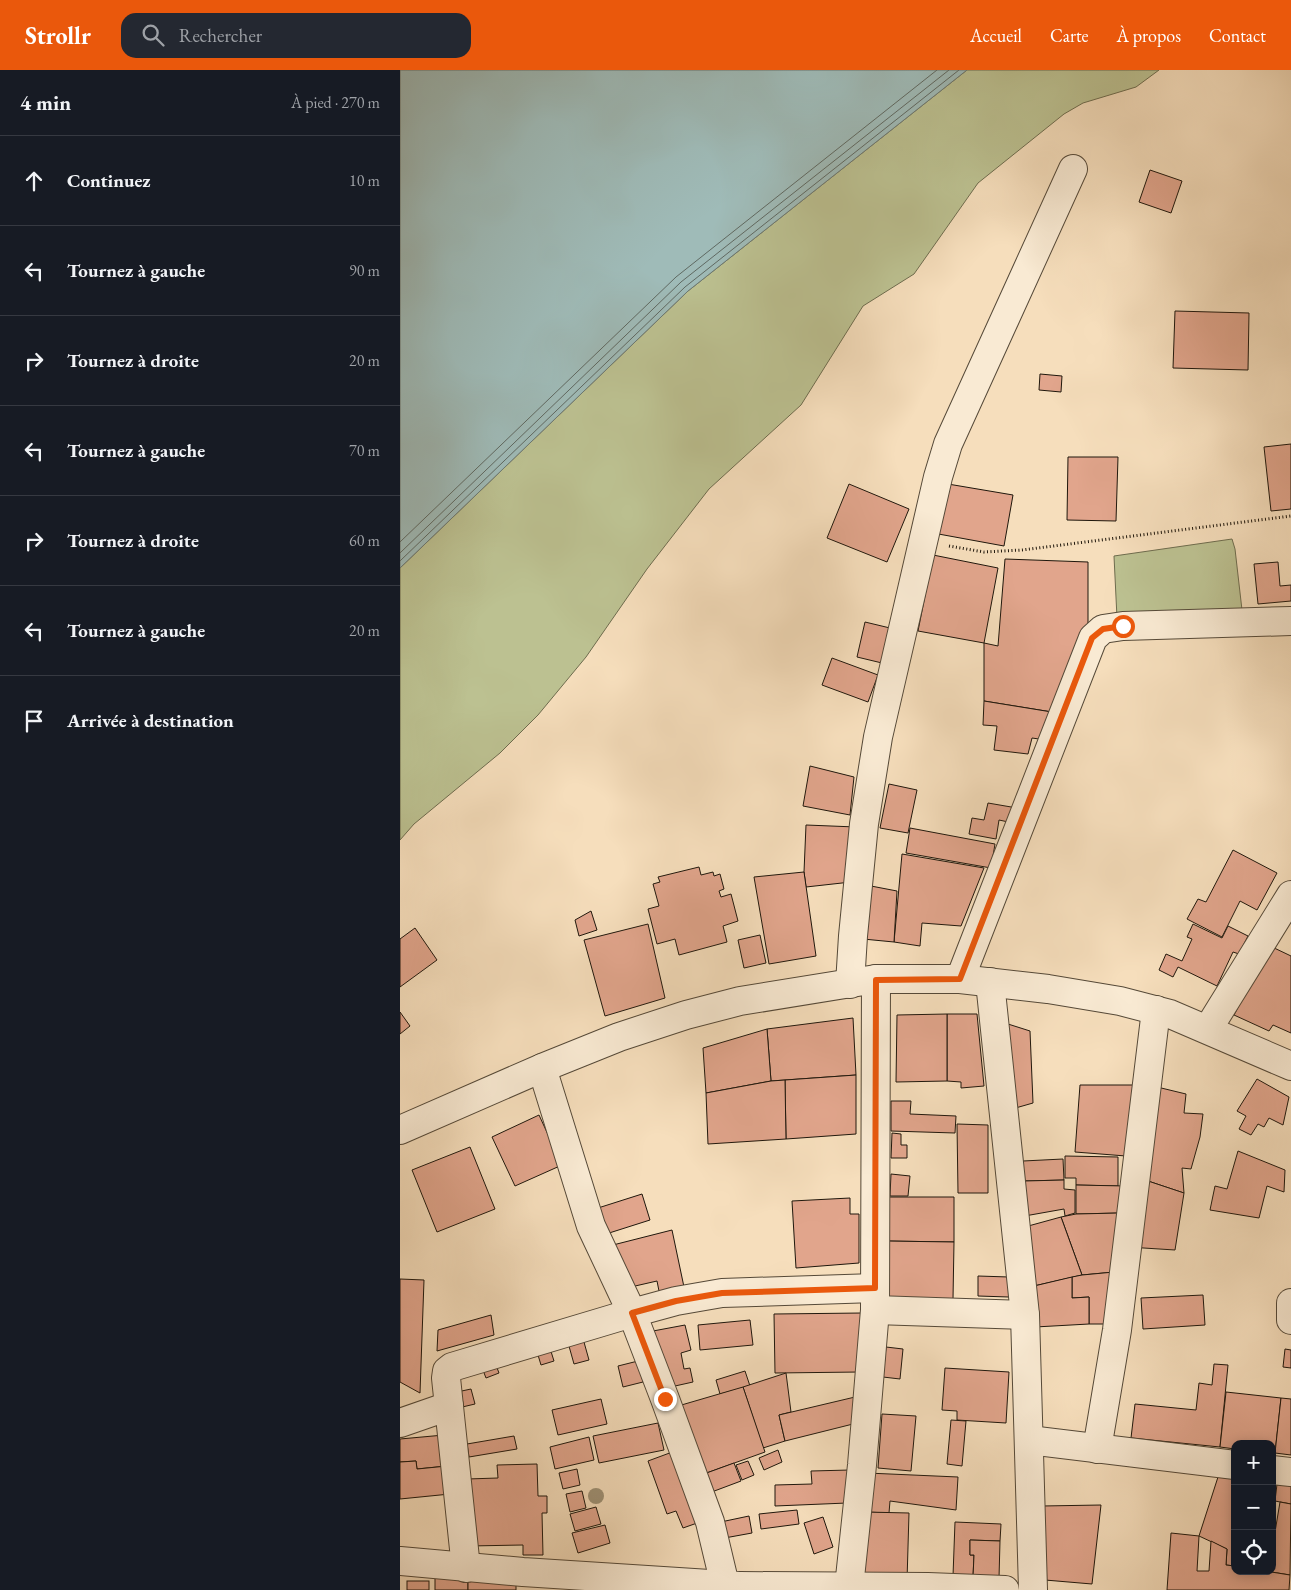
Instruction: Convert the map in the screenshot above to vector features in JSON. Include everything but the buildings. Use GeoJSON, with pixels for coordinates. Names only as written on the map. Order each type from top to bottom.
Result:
{"type":"FeatureCollection","features":[{"type":"Feature","properties":{"kind":"street"},"geometry":{"type":"LineString","coordinates":[[864,1588],[862,1465],[875,1299],[863,982],[853,936],[864,824],[876,747],[938,477],[948,444],[1073,169]]}},
{"type":"Feature","properties":{"kind":"street"},"geometry":{"type":"LineString","coordinates":[[960,979],[1092,638],[1103,629],[1123,626],[1291,622]]}},
{"type":"Feature","properties":{"kind":"street"},"geometry":{"type":"LineString","coordinates":[[1208,1030],[1291,895]]}},
{"type":"Feature","properties":{"kind":"street"},"geometry":{"type":"LineString","coordinates":[[400,1130],[542,1068],[619,1037],[686,1015],[740,1001],[794,991],[863,982],[960,979],[1048,988],[1120,1001],[1170,1014],[1291,1066]]}},
{"type":"Feature","properties":{"kind":"street"},"geometry":{"type":"LineString","coordinates":[[990,982],[1025,1315],[1033,1590]]}},
{"type":"Feature","properties":{"kind":"street"},"geometry":{"type":"LineString","coordinates":[[1097,1448],[1117,1330],[1156,1010]]}},
{"type":"Feature","properties":{"kind":"street"},"geometry":{"type":"LineString","coordinates":[[542,1068],[591,1226],[632,1313],[734,1587]]}},
{"type":"Feature","properties":{"kind":"street"},"geometry":{"type":"LineString","coordinates":[[466,1568],[446,1378],[447,1371],[452,1367],[632,1313],[676,1301],[722,1293],[875,1299],[1025,1315]]}},
{"type":"Feature","properties":{"kind":"street"},"geometry":{"type":"LineString","coordinates":[[1291,1303],[1291,1320]]}},
{"type":"Feature","properties":{"kind":"street"},"geometry":{"type":"LineString","coordinates":[[400,1423],[449,1406]]}},
{"type":"Feature","properties":{"kind":"street"},"geometry":{"type":"LineString","coordinates":[[1029,1440],[1231,1465]]}},
{"type":"Feature","properties":{"kind":"street"},"geometry":{"type":"LineString","coordinates":[[1276,1470],[1291,1472]]}},
{"type":"Feature","properties":{"kind":"street"},"geometry":{"type":"LineString","coordinates":[[400,1561],[466,1568],[524,1581],[734,1587],[1005,1590]]}},
{"type":"Feature","properties":{"kind":"path"},"geometry":{"type":"LineString","coordinates":[[923,542],[984,552],[1022,550],[1291,516]]}},
{"type":"Feature","properties":{"kind":"green space"},"geometry":{"type":"Polygon","coordinates":[[[967,70],[1159,70],[1136,87],[1083,103],[1064,114],[978,183],[914,274],[863,306],[801,405],[709,489],[647,569],[586,657],[538,715],[500,753],[414,824],[400,840],[400,568],[688,291],[967,70]]]}},
{"type":"Feature","properties":{"kind":"green space"},"geometry":{"type":"Polygon","coordinates":[[[1232,539],[1235,549],[1242,610],[1117,618],[1114,556],[1232,539]]]}},
{"type":"Feature","properties":{"kind":"water"},"geometry":{"type":"Polygon","coordinates":[[[400,70],[967,70],[688,291],[400,568],[400,70]]]}},
{"type":"Feature","properties":{"kind":"route"},"geometry":{"type":"LineString","coordinates":[[665,1399],[632,1313],[676,1301],[722,1293],[875,1288],[876,980],[960,979],[1092,638],[1103,629],[1123,626]]}}]}
